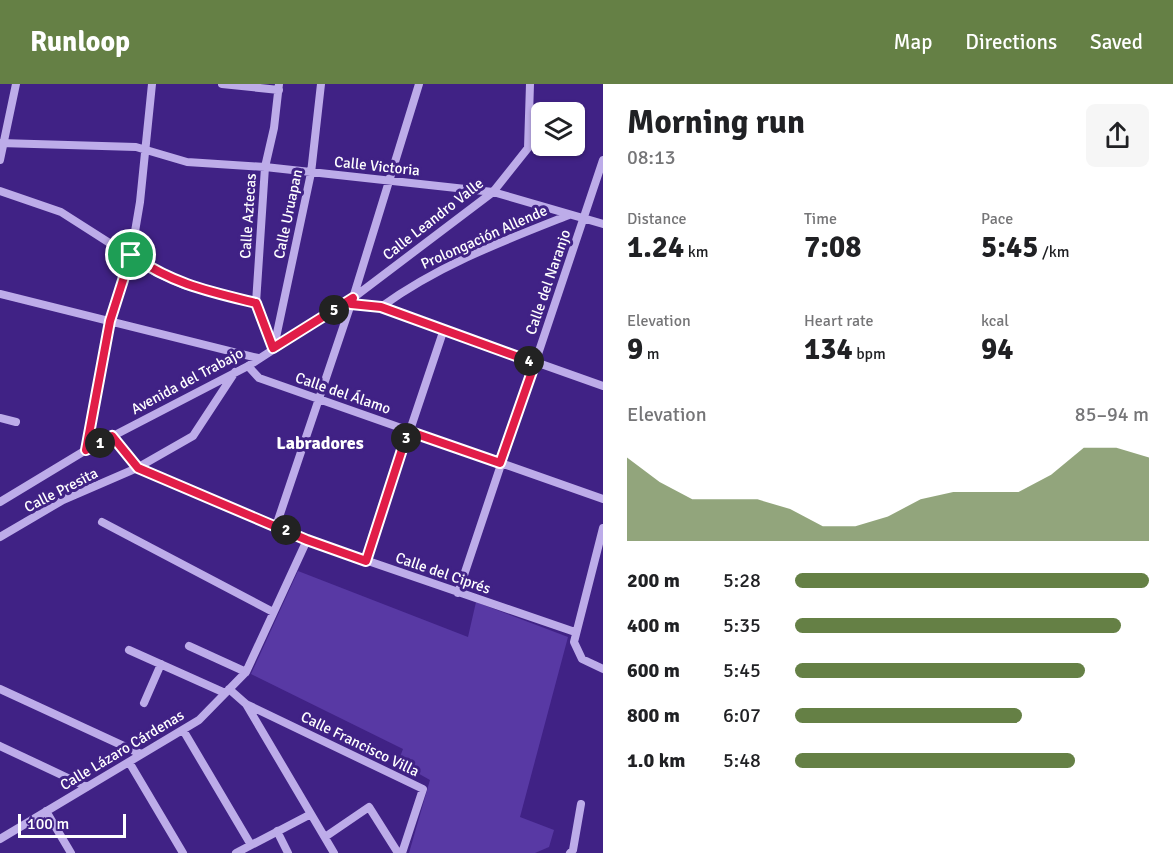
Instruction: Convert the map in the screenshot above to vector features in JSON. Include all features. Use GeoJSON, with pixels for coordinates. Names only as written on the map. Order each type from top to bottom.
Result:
{"type":"FeatureCollection","features":[{"type":"Feature","properties":{"kind":"street"},"geometry":{"type":"LineString","coordinates":[[0,160],[16,84]]}},
{"type":"Feature","properties":{"kind":"street"},"geometry":{"type":"LineString","coordinates":[[86,450],[110,321],[131,255],[140,202],[152,84]]}},
{"type":"Feature","properties":{"kind":"street"},"geometry":{"type":"LineString","coordinates":[[227,84],[279,87]]}},
{"type":"Feature","properties":{"kind":"street","name":"Calle Uruapan"},"geometry":{"type":"LineString","coordinates":[[273,348],[311,173],[321,84]]}},
{"type":"Feature","properties":{"kind":"street"},"geometry":{"type":"LineString","coordinates":[[276,526],[352,301],[419,84]]}},
{"type":"Feature","properties":{"kind":"street","name":"Calle Leandro Valle"},"geometry":{"type":"LineString","coordinates":[[352,301],[493,192],[528,148],[530,84]]}},
{"type":"Feature","properties":{"kind":"street","name":"Calle Aztecas"},"geometry":{"type":"LineString","coordinates":[[273,348],[256,303],[265,167],[274,128],[279,87]]}},
{"type":"Feature","properties":{"kind":"street","name":"Calle Victoria"},"geometry":{"type":"LineString","coordinates":[[2,143],[136,147],[187,162],[265,167],[493,192],[603,225]]}},
{"type":"Feature","properties":{"kind":"street","name":"Calle del Naranjo"},"geometry":{"type":"LineString","coordinates":[[458,593],[603,160]]}},
{"type":"Feature","properties":{"kind":"street"},"geometry":{"type":"LineString","coordinates":[[0,191],[61,212],[155,272],[184,285],[256,303]]}},
{"type":"Feature","properties":{"kind":"street","name":"Prolongación Allende"},"geometry":{"type":"LineString","coordinates":[[381,307],[415,282],[478,251],[569,215]]}},
{"type":"Feature","properties":{"kind":"street"},"geometry":{"type":"LineString","coordinates":[[0,294],[258,358]]}},
{"type":"Feature","properties":{"kind":"street"},"geometry":{"type":"LineString","coordinates":[[352,301],[381,307],[603,386]]}},
{"type":"Feature","properties":{"kind":"street","name":"Avenida del Trabajo"},"geometry":{"type":"LineString","coordinates":[[0,502],[86,450],[248,366],[273,348],[352,301]]}},
{"type":"Feature","properties":{"kind":"street"},"geometry":{"type":"LineString","coordinates":[[366,561],[444,329]]}},
{"type":"Feature","properties":{"kind":"street","name":"Calle del Álamo"},"geometry":{"type":"LineString","coordinates":[[248,366],[259,378],[603,499]]}},
{"type":"Feature","properties":{"kind":"street","name":"Calle Presita"},"geometry":{"type":"LineString","coordinates":[[0,537],[63,501],[138,468],[193,436],[236,372]]}},
{"type":"Feature","properties":{"kind":"street"},"geometry":{"type":"LineString","coordinates":[[0,418],[16,422]]}},
{"type":"Feature","properties":{"kind":"street"},"geometry":{"type":"LineString","coordinates":[[112,436],[138,468]]}},
{"type":"Feature","properties":{"kind":"street","name":"Calle del Ciprés"},"geometry":{"type":"LineString","coordinates":[[138,468],[307,540],[575,632]]}},
{"type":"Feature","properties":{"kind":"street"},"geometry":{"type":"LineString","coordinates":[[102,522],[273,612]]}},
{"type":"Feature","properties":{"kind":"street"},"geometry":{"type":"LineString","coordinates":[[603,528],[575,632],[577,652],[586,661],[603,669]]}},
{"type":"Feature","properties":{"kind":"street","name":"Calle Lázaro Cárdenas"},"geometry":{"type":"LineString","coordinates":[[0,839],[199,720],[246,672],[307,540]]}},
{"type":"Feature","properties":{"kind":"street"},"geometry":{"type":"LineString","coordinates":[[189,646],[246,672]]}},
{"type":"Feature","properties":{"kind":"street","name":"Calle Francisco Villa"},"geometry":{"type":"LineString","coordinates":[[129,650],[227,691],[246,704],[423,789],[402,853]]}},
{"type":"Feature","properties":{"kind":"street"},"geometry":{"type":"LineString","coordinates":[[144,703],[161,664]]}},
{"type":"Feature","properties":{"kind":"street"},"geometry":{"type":"LineString","coordinates":[[0,689],[141,754]]}},
{"type":"Feature","properties":{"kind":"street"},"geometry":{"type":"LineString","coordinates":[[246,704],[334,853]]}},
{"type":"Feature","properties":{"kind":"street"},"geometry":{"type":"LineString","coordinates":[[183,730],[251,845]]}},
{"type":"Feature","properties":{"kind":"street"},"geometry":{"type":"LineString","coordinates":[[0,746],[87,787]]}},
{"type":"Feature","properties":{"kind":"street"},"geometry":{"type":"LineString","coordinates":[[129,762],[183,853]]}},
{"type":"Feature","properties":{"kind":"street"},"geometry":{"type":"LineString","coordinates":[[570,853],[573,850],[581,804]]}},
{"type":"Feature","properties":{"kind":"street"},"geometry":{"type":"LineString","coordinates":[[325,837],[369,807],[398,853]]}},
{"type":"Feature","properties":{"kind":"street"},"geometry":{"type":"LineString","coordinates":[[46,811],[71,853]]}},
{"type":"Feature","properties":{"kind":"street"},"geometry":{"type":"LineString","coordinates":[[236,853],[311,814]]}},
{"type":"Feature","properties":{"kind":"street"},"geometry":{"type":"LineString","coordinates":[[277,831],[288,853]]}},
{"type":"Feature","properties":{"kind":"shaded area"},"geometry":{"type":"Polygon","coordinates":[[[298,571],[468,637],[476,602],[568,637],[520,817],[554,830],[549,847],[535,853],[409,853],[430,780],[398,762],[403,749],[251,674],[298,571]]]}},
{"type":"Feature","properties":{"kind":"district","name":"Labradores"},"geometry":{"type":"Point","coordinates":[320,443]}},
{"type":"Feature","properties":{"kind":"route"},"geometry":{"type":"LineString","coordinates":[[131,255],[155,272],[184,285],[256,303],[273,348],[353,298],[351,304],[381,307],[535,363],[500,463],[408,431],[366,561],[307,540],[138,468],[112,436],[86,450],[110,321],[131,255]]}}]}
